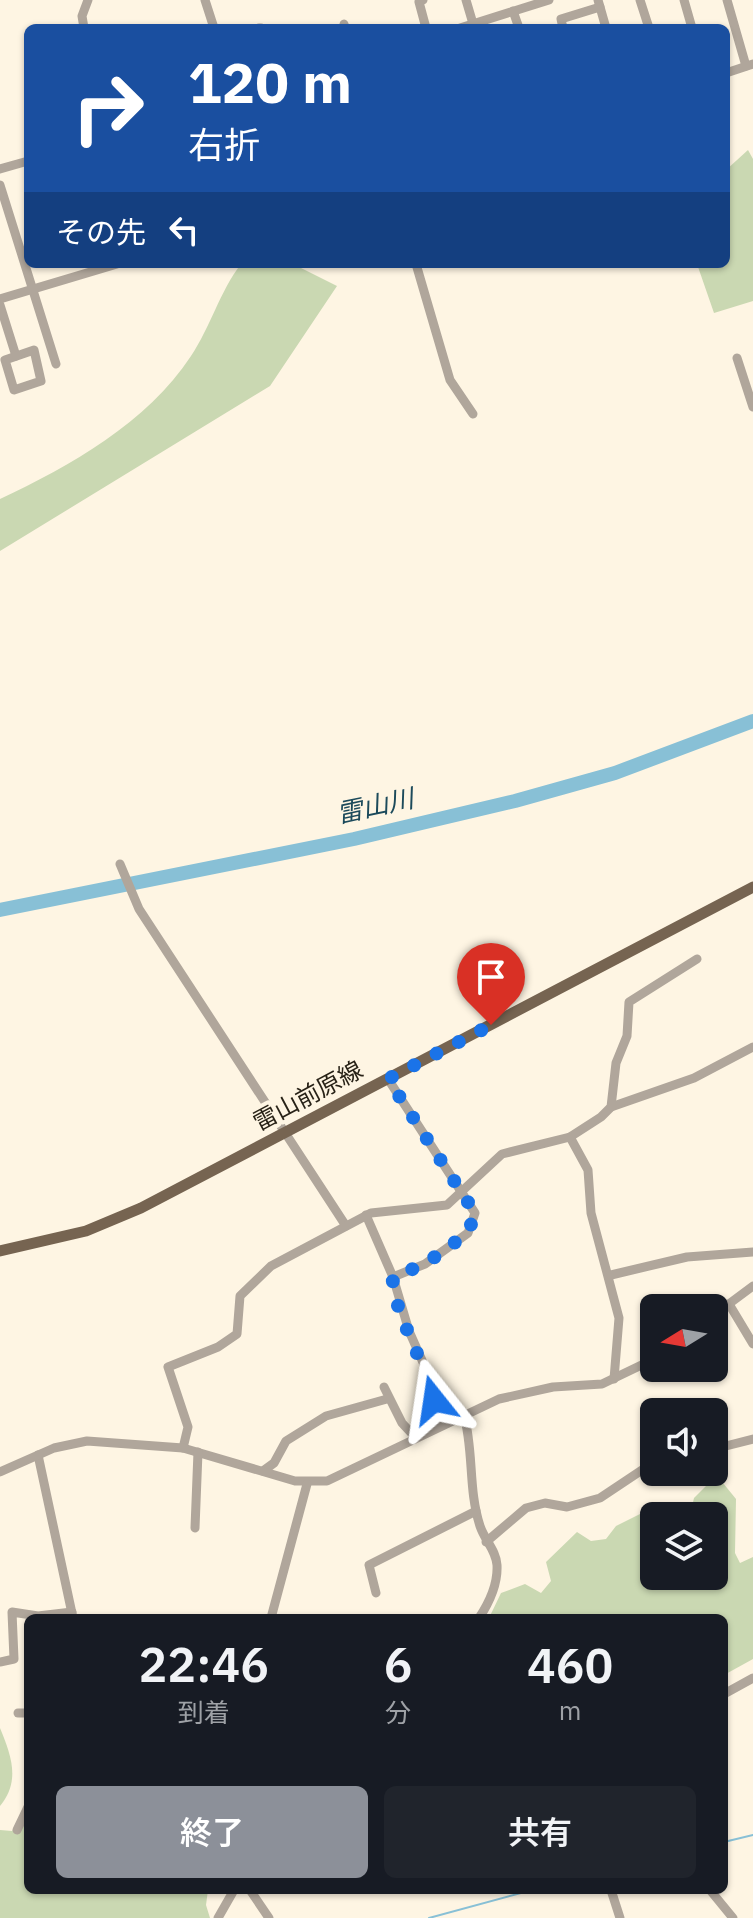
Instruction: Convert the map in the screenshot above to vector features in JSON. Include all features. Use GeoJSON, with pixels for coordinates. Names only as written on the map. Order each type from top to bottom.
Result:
{"type":"FeatureCollection","features":[{"type":"Feature","properties":{"kind":"main road","name":"雷山前原線"},"geometry":{"type":"LineString","coordinates":[[0,1251],[60,1239],[112,1222],[753,887]]}},
{"type":"Feature","properties":{"kind":"street"},"geometry":{"type":"LineString","coordinates":[[83,24],[82,16],[90,0]]}},
{"type":"Feature","properties":{"kind":"street"},"geometry":{"type":"LineString","coordinates":[[205,0],[213,24]]}},
{"type":"Feature","properties":{"kind":"street"},"geometry":{"type":"LineString","coordinates":[[423,0],[419,2],[425,24]]}},
{"type":"Feature","properties":{"kind":"street"},"geometry":{"type":"LineString","coordinates":[[466,0],[473,24]]}},
{"type":"Feature","properties":{"kind":"street"},"geometry":{"type":"LineString","coordinates":[[479,24],[549,0]]}},
{"type":"Feature","properties":{"kind":"street"},"geometry":{"type":"LineString","coordinates":[[640,0],[648,24]]}},
{"type":"Feature","properties":{"kind":"street"},"geometry":{"type":"LineString","coordinates":[[684,0],[691,24]]}},
{"type":"Feature","properties":{"kind":"street"},"geometry":{"type":"LineString","coordinates":[[727,0],[750,65],[730,72]]}},
{"type":"Feature","properties":{"kind":"street"},"geometry":{"type":"LineString","coordinates":[[562,24],[561,19],[599,3],[605,24]]}},
{"type":"Feature","properties":{"kind":"street"},"geometry":{"type":"LineString","coordinates":[[513,11],[518,24]]}},
{"type":"Feature","properties":{"kind":"street"},"geometry":{"type":"LineString","coordinates":[[0,169],[24,162]]}},
{"type":"Feature","properties":{"kind":"street"},"geometry":{"type":"LineString","coordinates":[[0,185],[24,264]]}},
{"type":"Feature","properties":{"kind":"street"},"geometry":{"type":"LineString","coordinates":[[25,268],[56,364]]}},
{"type":"Feature","properties":{"kind":"street"},"geometry":{"type":"LineString","coordinates":[[16,356],[0,302],[104,268]]}},
{"type":"Feature","properties":{"kind":"street"},"geometry":{"type":"LineString","coordinates":[[417,268],[450,380],[473,414]]}},
{"type":"Feature","properties":{"kind":"street"},"geometry":{"type":"LineString","coordinates":[[34,350],[41,381],[14,390],[5,360],[16,356],[34,350]]}},
{"type":"Feature","properties":{"kind":"street"},"geometry":{"type":"LineString","coordinates":[[737,358],[753,407]]}},
{"type":"Feature","properties":{"kind":"street"},"geometry":{"type":"LineString","coordinates":[[120,864],[134,899],[346,1226]]}},
{"type":"Feature","properties":{"kind":"street"},"geometry":{"type":"LineString","coordinates":[[611,1107],[616,1063],[627,1036],[629,1002],[697,959]]}},
{"type":"Feature","properties":{"kind":"street"},"geometry":{"type":"LineString","coordinates":[[183,1448],[188,1427],[168,1367],[237,1334],[240,1296],[271,1266],[366,1215],[440,1208],[461,1193],[502,1154],[570,1137],[611,1107],[694,1078],[753,1047]]}},
{"type":"Feature","properties":{"kind":"street"},"geometry":{"type":"LineString","coordinates":[[388,1079],[475,1213],[468,1233],[425,1264],[393,1277]]}},
{"type":"Feature","properties":{"kind":"street"},"geometry":{"type":"LineString","coordinates":[[570,1137],[588,1170],[591,1213],[611,1275],[619,1318],[614,1379]]}},
{"type":"Feature","properties":{"kind":"street"},"geometry":{"type":"LineString","coordinates":[[366,1215],[393,1277],[409,1331],[429,1376],[438,1425]]}},
{"type":"Feature","properties":{"kind":"street"},"geometry":{"type":"LineString","coordinates":[[611,1275],[687,1257],[753,1252]]}},
{"type":"Feature","properties":{"kind":"street"},"geometry":{"type":"LineString","coordinates":[[753,1286],[729,1304],[753,1344]]}},
{"type":"Feature","properties":{"kind":"street"},"geometry":{"type":"LineString","coordinates":[[0,1472],[68,1444],[87,1441],[183,1448],[307,1484],[347,1474],[438,1425],[513,1395],[553,1387],[591,1386],[640,1366]]}},
{"type":"Feature","properties":{"kind":"street"},"geometry":{"type":"LineString","coordinates":[[384,1387],[387,1399],[415,1437]]}},
{"type":"Feature","properties":{"kind":"street"},"geometry":{"type":"LineString","coordinates":[[263,1471],[274,1463],[286,1441],[326,1416],[387,1399]]}},
{"type":"Feature","properties":{"kind":"street"},"geometry":{"type":"LineString","coordinates":[[464,1415],[471,1440],[470,1480],[476,1511],[486,1542],[496,1553],[497,1570],[492,1594],[481,1614]]}},
{"type":"Feature","properties":{"kind":"street"},"geometry":{"type":"LineString","coordinates":[[728,1445],[753,1439]]}},
{"type":"Feature","properties":{"kind":"street"},"geometry":{"type":"LineString","coordinates":[[195,1528],[198,1452]]}},
{"type":"Feature","properties":{"kind":"street"},"geometry":{"type":"LineString","coordinates":[[38,1455],[72,1614]]}},
{"type":"Feature","properties":{"kind":"street"},"geometry":{"type":"LineString","coordinates":[[486,1542],[526,1508],[545,1503],[567,1507],[600,1498],[640,1471]]}},
{"type":"Feature","properties":{"kind":"street"},"geometry":{"type":"LineString","coordinates":[[272,1614],[307,1484]]}},
{"type":"Feature","properties":{"kind":"street"},"geometry":{"type":"LineString","coordinates":[[376,1593],[369,1565],[476,1511]]}},
{"type":"Feature","properties":{"kind":"street"},"geometry":{"type":"LineString","coordinates":[[0,1662],[14,1659],[12,1612],[25,1614]]}},
{"type":"Feature","properties":{"kind":"street"},"geometry":{"type":"LineString","coordinates":[[728,1692],[753,1678]]}},
{"type":"Feature","properties":{"kind":"street"},"geometry":{"type":"LineString","coordinates":[[17,1830],[24,1815]]}},
{"type":"Feature","properties":{"kind":"street"},"geometry":{"type":"LineString","coordinates":[[218,1918],[232,1894]]}},
{"type":"Feature","properties":{"kind":"street"},"geometry":{"type":"LineString","coordinates":[[253,1894],[269,1918]]}},
{"type":"Feature","properties":{"kind":"street"},"geometry":{"type":"LineString","coordinates":[[612,1894],[620,1918]]}},
{"type":"Feature","properties":{"kind":"street"},"geometry":{"type":"LineString","coordinates":[[713,1894],[733,1918]]}},
{"type":"Feature","properties":{"kind":"green space"},"geometry":{"type":"Polygon","coordinates":[[[748,150],[753,159],[753,301],[714,313],[698,268],[730,268],[730,166],[748,150]]]}},
{"type":"Feature","properties":{"kind":"green space"},"geometry":{"type":"Polygon","coordinates":[[[238,268],[301,268],[337,286],[270,386],[0,551],[0,499],[80,457],[130,422],[152,402],[191,356],[238,268]]]}},
{"type":"Feature","properties":{"kind":"green space"},"geometry":{"type":"Polygon","coordinates":[[[706,1486],[725,1486],[736,1499],[735,1553],[740,1563],[753,1557],[753,1659],[728,1673],[728,1614],[491,1614],[501,1593],[525,1584],[541,1593],[551,1581],[546,1562],[577,1532],[591,1541],[606,1539],[616,1526],[640,1514],[640,1590],[728,1590],[728,1502],[693,1502],[706,1486]]]}},
{"type":"Feature","properties":{"kind":"green space"},"geometry":{"type":"Polygon","coordinates":[[[0,1728],[8,1748],[12,1777],[0,1806],[0,1728]]]}},
{"type":"Feature","properties":{"kind":"green space"},"geometry":{"type":"Polygon","coordinates":[[[24,1814],[24,1894],[207,1894],[206,1905],[210,1918],[0,1918],[0,1830],[12,1831],[24,1814]]]}},
{"type":"Feature","properties":{"kind":"waterway","name":"雷山川"},"geometry":{"type":"LineString","coordinates":[[0,910],[354,839],[515,801],[615,773],[753,721]]}},
{"type":"Feature","properties":{"kind":"waterway"},"geometry":{"type":"LineString","coordinates":[[728,1841],[753,1835]]}},
{"type":"Feature","properties":{"kind":"waterway"},"geometry":{"type":"LineString","coordinates":[[429,1918],[517,1894]]}},
{"type":"Feature","properties":{"kind":"route"},"geometry":{"type":"LineString","coordinates":[[434,1400],[429,1376],[409,1331],[392,1283],[393,1277],[425,1264],[468,1233],[475,1213],[388,1079],[491,1025]]}}]}
